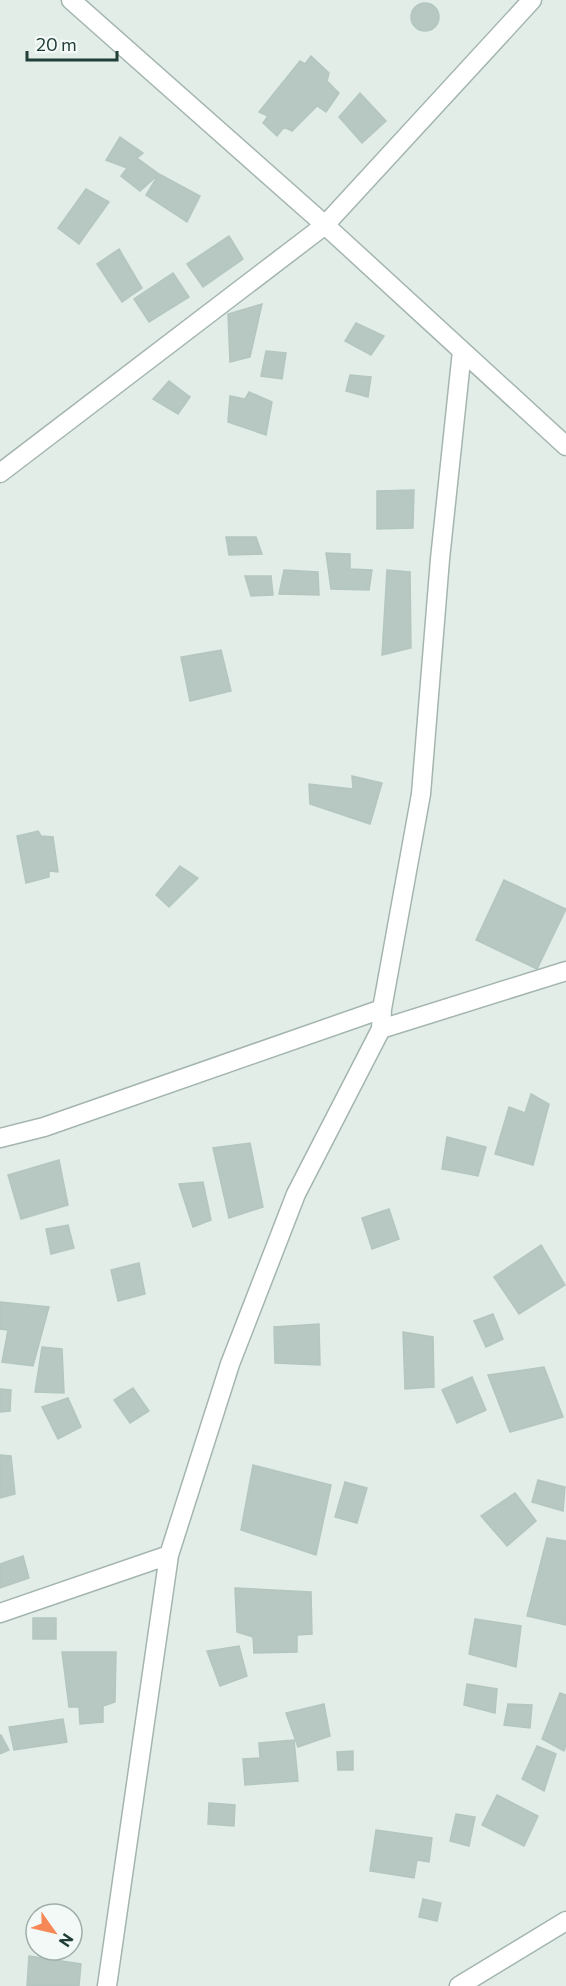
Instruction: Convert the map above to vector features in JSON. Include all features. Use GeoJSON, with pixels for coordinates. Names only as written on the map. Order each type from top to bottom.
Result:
{"type":"FeatureCollection","features":[{"type":"Feature","properties":{"kind":"street"},"geometry":{"type":"LineString","coordinates":[[70,0],[325,225],[566,446]]}},
{"type":"Feature","properties":{"kind":"street"},"geometry":{"type":"LineString","coordinates":[[0,473],[325,225],[532,0]]}},
{"type":"Feature","properties":{"kind":"street"},"geometry":{"type":"LineString","coordinates":[[107,1986],[169,1555],[230,1364],[296,1194],[381,1029],[382,1009],[421,794],[440,559],[462,351]]}},
{"type":"Feature","properties":{"kind":"street"},"geometry":{"type":"LineString","coordinates":[[381,1029],[566,970]]}},
{"type":"Feature","properties":{"kind":"street"},"geometry":{"type":"LineString","coordinates":[[0,1138],[44,1127],[382,1009]]}},
{"type":"Feature","properties":{"kind":"street"},"geometry":{"type":"LineString","coordinates":[[0,1613],[169,1555]]}},
{"type":"Feature","properties":{"kind":"street"},"geometry":{"type":"LineString","coordinates":[[459,1986],[566,1921]]}},
{"type":"Feature","properties":{"kind":"building"},"geometry":{"type":"Polygon","coordinates":[[[425,3],[435,7],[439,17],[435,27],[425,31],[415,27],[411,17],[415,7],[425,3]]]}},
{"type":"Feature","properties":{"kind":"building"},"geometry":{"type":"Polygon","coordinates":[[[311,56],[329,73],[327,81],[339,93],[326,112],[317,106],[292,131],[284,127],[277,136],[263,123],[268,116],[259,112],[300,61],[305,64],[311,56]]]}},
{"type":"Feature","properties":{"kind":"building"},"geometry":{"type":"Polygon","coordinates":[[[360,93],[386,121],[362,143],[339,117],[360,93]]]}},
{"type":"Feature","properties":{"kind":"building"},"geometry":{"type":"Polygon","coordinates":[[[120,137],[143,153],[137,158],[159,174],[140,191],[121,176],[127,168],[106,160],[120,137]]]}},
{"type":"Feature","properties":{"kind":"building"},"geometry":{"type":"Polygon","coordinates":[[[159,174],[200,196],[187,222],[146,195],[159,174]]]}},
{"type":"Feature","properties":{"kind":"building"},"geometry":{"type":"Polygon","coordinates":[[[86,189],[109,202],[79,244],[58,228],[86,189]]]}},
{"type":"Feature","properties":{"kind":"building"},"geometry":{"type":"Polygon","coordinates":[[[229,236],[243,259],[203,287],[187,264],[229,236]]]}},
{"type":"Feature","properties":{"kind":"building"},"geometry":{"type":"Polygon","coordinates":[[[119,249],[142,288],[122,302],[97,264],[119,249]]]}},
{"type":"Feature","properties":{"kind":"building"},"geometry":{"type":"Polygon","coordinates":[[[173,273],[189,297],[149,322],[134,299],[173,273]]]}},
{"type":"Feature","properties":{"kind":"building"},"geometry":{"type":"Polygon","coordinates":[[[262,304],[250,357],[230,362],[228,314],[262,304]]]}},
{"type":"Feature","properties":{"kind":"building"},"geometry":{"type":"Polygon","coordinates":[[[356,323],[384,336],[371,355],[345,341],[356,323]]]}},
{"type":"Feature","properties":{"kind":"building"},"geometry":{"type":"Polygon","coordinates":[[[266,351],[286,353],[282,379],[261,376],[266,351]]]}},
{"type":"Feature","properties":{"kind":"building"},"geometry":{"type":"Polygon","coordinates":[[[350,375],[371,377],[368,397],[346,391],[350,375]]]}},
{"type":"Feature","properties":{"kind":"building"},"geometry":{"type":"Polygon","coordinates":[[[169,381],[190,397],[178,414],[153,399],[169,381]]]}},
{"type":"Feature","properties":{"kind":"building"},"geometry":{"type":"Polygon","coordinates":[[[249,392],[272,402],[266,435],[228,422],[230,396],[245,399],[249,392]]]}},
{"type":"Feature","properties":{"kind":"building"},"geometry":{"type":"Polygon","coordinates":[[[414,490],[413,528],[377,529],[377,491],[414,490]]]}},
{"type":"Feature","properties":{"kind":"building"},"geometry":{"type":"Polygon","coordinates":[[[226,537],[256,537],[262,554],[229,555],[226,537]]]}},
{"type":"Feature","properties":{"kind":"building"},"geometry":{"type":"Polygon","coordinates":[[[326,553],[350,554],[350,569],[372,570],[369,590],[331,589],[326,553]]]}},
{"type":"Feature","properties":{"kind":"building"},"geometry":{"type":"Polygon","coordinates":[[[284,570],[318,572],[319,595],[279,594],[284,570]]]}},
{"type":"Feature","properties":{"kind":"building"},"geometry":{"type":"Polygon","coordinates":[[[387,570],[410,572],[411,648],[382,655],[387,570]]]}},
{"type":"Feature","properties":{"kind":"building"},"geometry":{"type":"Polygon","coordinates":[[[245,576],[271,576],[273,595],[251,596],[245,576]]]}},
{"type":"Feature","properties":{"kind":"building"},"geometry":{"type":"Polygon","coordinates":[[[221,650],[231,691],[190,701],[181,657],[221,650]]]}},
{"type":"Feature","properties":{"kind":"building"},"geometry":{"type":"Polygon","coordinates":[[[352,776],[382,783],[370,824],[310,804],[309,784],[353,789],[352,776]]]}},
{"type":"Feature","properties":{"kind":"building"},"geometry":{"type":"Polygon","coordinates":[[[38,831],[41,836],[53,837],[58,872],[49,871],[49,877],[26,883],[17,836],[38,831]]]}},
{"type":"Feature","properties":{"kind":"building"},"geometry":{"type":"Polygon","coordinates":[[[180,866],[198,878],[169,907],[156,895],[180,866]]]}},
{"type":"Feature","properties":{"kind":"building"},"geometry":{"type":"Polygon","coordinates":[[[504,880],[566,909],[537,969],[476,940],[504,880]]]}},
{"type":"Feature","properties":{"kind":"building"},"geometry":{"type":"Polygon","coordinates":[[[531,1094],[549,1104],[533,1165],[495,1154],[509,1107],[525,1113],[531,1094]]]}},
{"type":"Feature","properties":{"kind":"building"},"geometry":{"type":"Polygon","coordinates":[[[447,1137],[486,1147],[478,1176],[442,1169],[447,1137]]]}},
{"type":"Feature","properties":{"kind":"building"},"geometry":{"type":"Polygon","coordinates":[[[250,1143],[263,1207],[229,1218],[213,1148],[250,1143]]]}},
{"type":"Feature","properties":{"kind":"building"},"geometry":{"type":"Polygon","coordinates":[[[59,1160],[68,1205],[21,1219],[8,1175],[59,1160]]]}},
{"type":"Feature","properties":{"kind":"building"},"geometry":{"type":"Polygon","coordinates":[[[203,1182],[211,1220],[193,1227],[179,1184],[203,1182]]]}},
{"type":"Feature","properties":{"kind":"building"},"geometry":{"type":"Polygon","coordinates":[[[389,1209],[399,1239],[372,1249],[362,1218],[389,1209]]]}},
{"type":"Feature","properties":{"kind":"building"},"geometry":{"type":"Polygon","coordinates":[[[68,1225],[74,1248],[51,1254],[46,1229],[68,1225]]]}},
{"type":"Feature","properties":{"kind":"building"},"geometry":{"type":"Polygon","coordinates":[[[541,1245],[565,1285],[519,1314],[494,1277],[541,1245]]]}},
{"type":"Feature","properties":{"kind":"building"},"geometry":{"type":"Polygon","coordinates":[[[139,1263],[145,1294],[118,1301],[111,1270],[139,1263]]]}},
{"type":"Feature","properties":{"kind":"building"},"geometry":{"type":"Polygon","coordinates":[[[0,1302],[49,1307],[33,1366],[2,1362],[8,1330],[0,1329],[0,1302]]]}},
{"type":"Feature","properties":{"kind":"building"},"geometry":{"type":"Polygon","coordinates":[[[493,1314],[503,1339],[486,1347],[474,1321],[493,1314]]]}},
{"type":"Feature","properties":{"kind":"building"},"geometry":{"type":"Polygon","coordinates":[[[319,1324],[320,1365],[275,1363],[274,1327],[319,1324]]]}},
{"type":"Feature","properties":{"kind":"building"},"geometry":{"type":"Polygon","coordinates":[[[403,1332],[433,1337],[434,1387],[405,1389],[403,1332]]]}},
{"type":"Feature","properties":{"kind":"building"},"geometry":{"type":"Polygon","coordinates":[[[42,1347],[62,1349],[64,1393],[35,1392],[42,1347]]]}},
{"type":"Feature","properties":{"kind":"building"},"geometry":{"type":"Polygon","coordinates":[[[544,1367],[563,1417],[510,1432],[488,1375],[544,1367]]]}},
{"type":"Feature","properties":{"kind":"building"},"geometry":{"type":"Polygon","coordinates":[[[472,1377],[486,1410],[457,1423],[442,1390],[472,1377]]]}},
{"type":"Feature","properties":{"kind":"building"},"geometry":{"type":"Polygon","coordinates":[[[133,1388],[149,1411],[130,1423],[114,1400],[133,1388]]]}},
{"type":"Feature","properties":{"kind":"building"},"geometry":{"type":"Polygon","coordinates":[[[0,1389],[11,1390],[10,1411],[0,1412],[0,1389]]]}},
{"type":"Feature","properties":{"kind":"building"},"geometry":{"type":"Polygon","coordinates":[[[68,1398],[81,1427],[58,1439],[42,1407],[68,1398]]]}},
{"type":"Feature","properties":{"kind":"building"},"geometry":{"type":"Polygon","coordinates":[[[0,1455],[11,1456],[15,1494],[0,1498],[0,1455]]]}},
{"type":"Feature","properties":{"kind":"building"},"geometry":{"type":"Polygon","coordinates":[[[253,1465],[331,1485],[316,1555],[241,1530],[253,1465]]]}},
{"type":"Feature","properties":{"kind":"building"},"geometry":{"type":"Polygon","coordinates":[[[538,1480],[565,1487],[563,1511],[532,1502],[538,1480]]]}},
{"type":"Feature","properties":{"kind":"building"},"geometry":{"type":"Polygon","coordinates":[[[345,1482],[367,1488],[357,1523],[335,1517],[345,1482]]]}},
{"type":"Feature","properties":{"kind":"building"},"geometry":{"type":"Polygon","coordinates":[[[515,1493],[536,1521],[507,1546],[481,1516],[515,1493]]]}},
{"type":"Feature","properties":{"kind":"building"},"geometry":{"type":"Polygon","coordinates":[[[547,1538],[566,1541],[566,1625],[527,1616],[547,1538]]]}},
{"type":"Feature","properties":{"kind":"building"},"geometry":{"type":"Polygon","coordinates":[[[23,1556],[29,1578],[0,1588],[0,1564],[23,1556]]]}},
{"type":"Feature","properties":{"kind":"building"},"geometry":{"type":"Polygon","coordinates":[[[235,1588],[311,1592],[312,1634],[297,1635],[297,1652],[254,1653],[253,1637],[237,1632],[235,1588]]]}},
{"type":"Feature","properties":{"kind":"building"},"geometry":{"type":"Polygon","coordinates":[[[33,1618],[56,1618],[56,1639],[33,1639],[33,1618]]]}},
{"type":"Feature","properties":{"kind":"building"},"geometry":{"type":"Polygon","coordinates":[[[475,1619],[521,1626],[516,1667],[469,1654],[475,1619]]]}},
{"type":"Feature","properties":{"kind":"building"},"geometry":{"type":"Polygon","coordinates":[[[239,1646],[247,1676],[220,1686],[207,1651],[239,1646]]]}},
{"type":"Feature","properties":{"kind":"building"},"geometry":{"type":"Polygon","coordinates":[[[62,1652],[116,1652],[115,1702],[103,1706],[103,1722],[80,1724],[79,1707],[69,1707],[62,1652]]]}},
{"type":"Feature","properties":{"kind":"building"},"geometry":{"type":"Polygon","coordinates":[[[467,1684],[497,1689],[495,1713],[464,1705],[467,1684]]]}},
{"type":"Feature","properties":{"kind":"building"},"geometry":{"type":"Polygon","coordinates":[[[560,1693],[566,1695],[564,1751],[542,1739],[560,1693]]]}},
{"type":"Feature","properties":{"kind":"building"},"geometry":{"type":"Polygon","coordinates":[[[324,1704],[330,1736],[298,1747],[286,1713],[324,1704]]]}},
{"type":"Feature","properties":{"kind":"building"},"geometry":{"type":"Polygon","coordinates":[[[508,1704],[532,1705],[530,1728],[504,1725],[508,1704]]]}},
{"type":"Feature","properties":{"kind":"building"},"geometry":{"type":"Polygon","coordinates":[[[63,1719],[67,1742],[14,1750],[9,1727],[63,1719]]]}},
{"type":"Feature","properties":{"kind":"building"},"geometry":{"type":"Polygon","coordinates":[[[0,1736],[9,1750],[0,1754],[0,1736]]]}},
{"type":"Feature","properties":{"kind":"building"},"geometry":{"type":"Polygon","coordinates":[[[294,1740],[298,1781],[245,1785],[243,1759],[260,1758],[259,1743],[294,1740]]]}},
{"type":"Feature","properties":{"kind":"building"},"geometry":{"type":"Polygon","coordinates":[[[537,1746],[556,1754],[544,1791],[522,1779],[537,1746]]]}},
{"type":"Feature","properties":{"kind":"building"},"geometry":{"type":"Polygon","coordinates":[[[353,1751],[353,1770],[338,1770],[337,1752],[353,1751]]]}},
{"type":"Feature","properties":{"kind":"building"},"geometry":{"type":"Polygon","coordinates":[[[497,1795],[538,1816],[524,1846],[482,1825],[497,1795]]]}},
{"type":"Feature","properties":{"kind":"building"},"geometry":{"type":"Polygon","coordinates":[[[209,1803],[235,1805],[234,1826],[208,1824],[209,1803]]]}},
{"type":"Feature","properties":{"kind":"building"},"geometry":{"type":"Polygon","coordinates":[[[456,1814],[475,1817],[469,1846],[450,1841],[456,1814]]]}},
{"type":"Feature","properties":{"kind":"building"},"geometry":{"type":"Polygon","coordinates":[[[376,1830],[432,1838],[429,1862],[417,1860],[414,1878],[370,1871],[376,1830]]]}},
{"type":"Feature","properties":{"kind":"building"},"geometry":{"type":"Polygon","coordinates":[[[423,1899],[441,1903],[437,1921],[419,1917],[423,1899]]]}},
{"type":"Feature","properties":{"kind":"building"},"geometry":{"type":"Polygon","coordinates":[[[29,1962],[81,1964],[79,1986],[27,1986],[29,1962]]]}}]}
